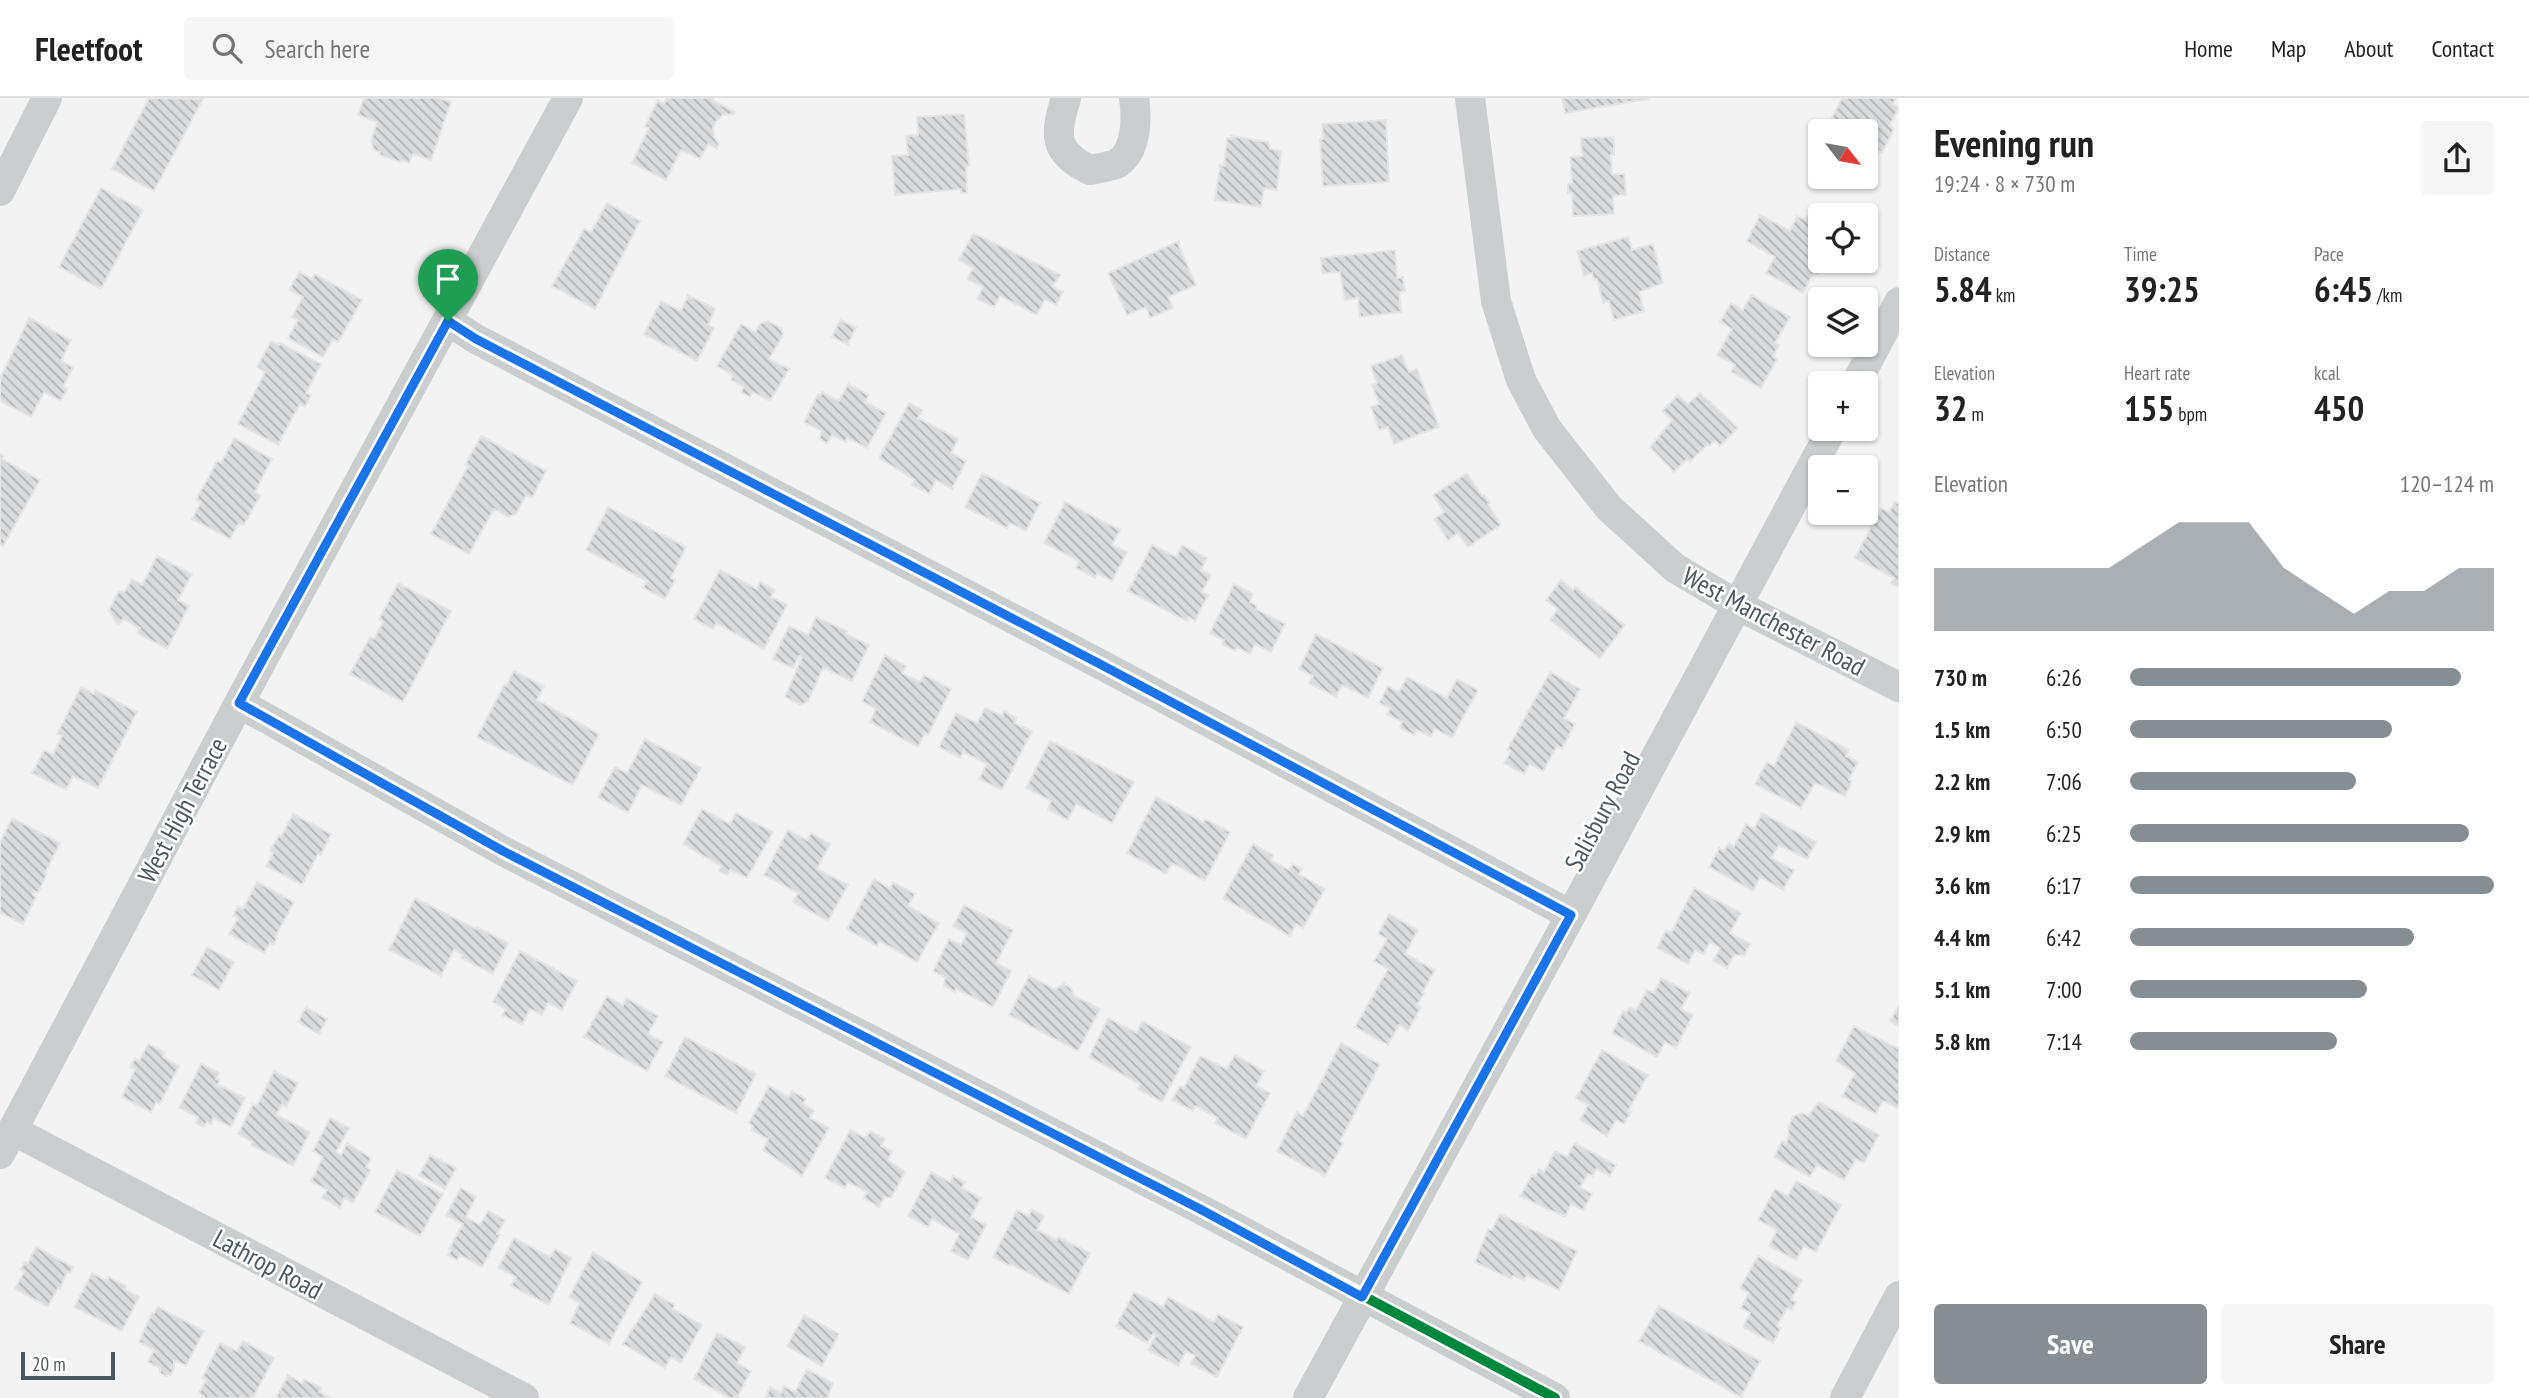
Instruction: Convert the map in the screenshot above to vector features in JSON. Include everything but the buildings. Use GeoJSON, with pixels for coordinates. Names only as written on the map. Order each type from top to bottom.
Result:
{"type":"FeatureCollection","features":[{"type":"Feature","properties":{"kind":"street"},"geometry":{"type":"LineString","coordinates":[[0,191],[47,98]]}},
{"type":"Feature","properties":{"kind":"street","name":"West High Terrace"},"geometry":{"type":"LineString","coordinates":[[6,1142],[239,703],[568,98]]}},
{"type":"Feature","properties":{"kind":"street"},"geometry":{"type":"LineString","coordinates":[[1066,98],[1057,138],[1064,151],[1090,170],[1119,162],[1133,143],[1136,116],[1134,98]]}},
{"type":"Feature","properties":{"kind":"street","name":"West Manchester Road"},"geometry":{"type":"LineString","coordinates":[[1470,98],[1496,301],[1521,380],[1547,429],[1609,508],[1675,568],[1739,606],[1899,687]]}},
{"type":"Feature","properties":{"kind":"street"},"geometry":{"type":"LineString","coordinates":[[1862,371],[1899,302]]}},
{"type":"Feature","properties":{"kind":"street"},"geometry":{"type":"LineString","coordinates":[[448,321],[476,339],[1098,663],[1571,915]]}},
{"type":"Feature","properties":{"kind":"street","name":"Salisbury Road"},"geometry":{"type":"LineString","coordinates":[[1308,1398],[1739,606],[1826,441]]}},
{"type":"Feature","properties":{"kind":"street"},"geometry":{"type":"LineString","coordinates":[[239,703],[503,851],[1187,1202],[1555,1398]]}},
{"type":"Feature","properties":{"kind":"street","name":"Lathrop Road"},"geometry":{"type":"LineString","coordinates":[[6,1142],[524,1398]]}},
{"type":"Feature","properties":{"kind":"street"},"geometry":{"type":"LineString","coordinates":[[1845,1398],[1899,1296]]}},
{"type":"Feature","properties":{"kind":"cycle path"},"geometry":{"type":"LineString","coordinates":[[448,321],[476,339],[1098,663],[1571,915]]}},
{"type":"Feature","properties":{"kind":"cycle path"},"geometry":{"type":"LineString","coordinates":[[239,703],[503,851],[1200,1209],[1555,1398]]}},
{"type":"Feature","properties":{"kind":"route"},"geometry":{"type":"LineString","coordinates":[[448,321],[476,339],[1098,663],[1571,915],[1362,1297],[1200,1209],[503,851],[239,703],[448,321]]}}]}
